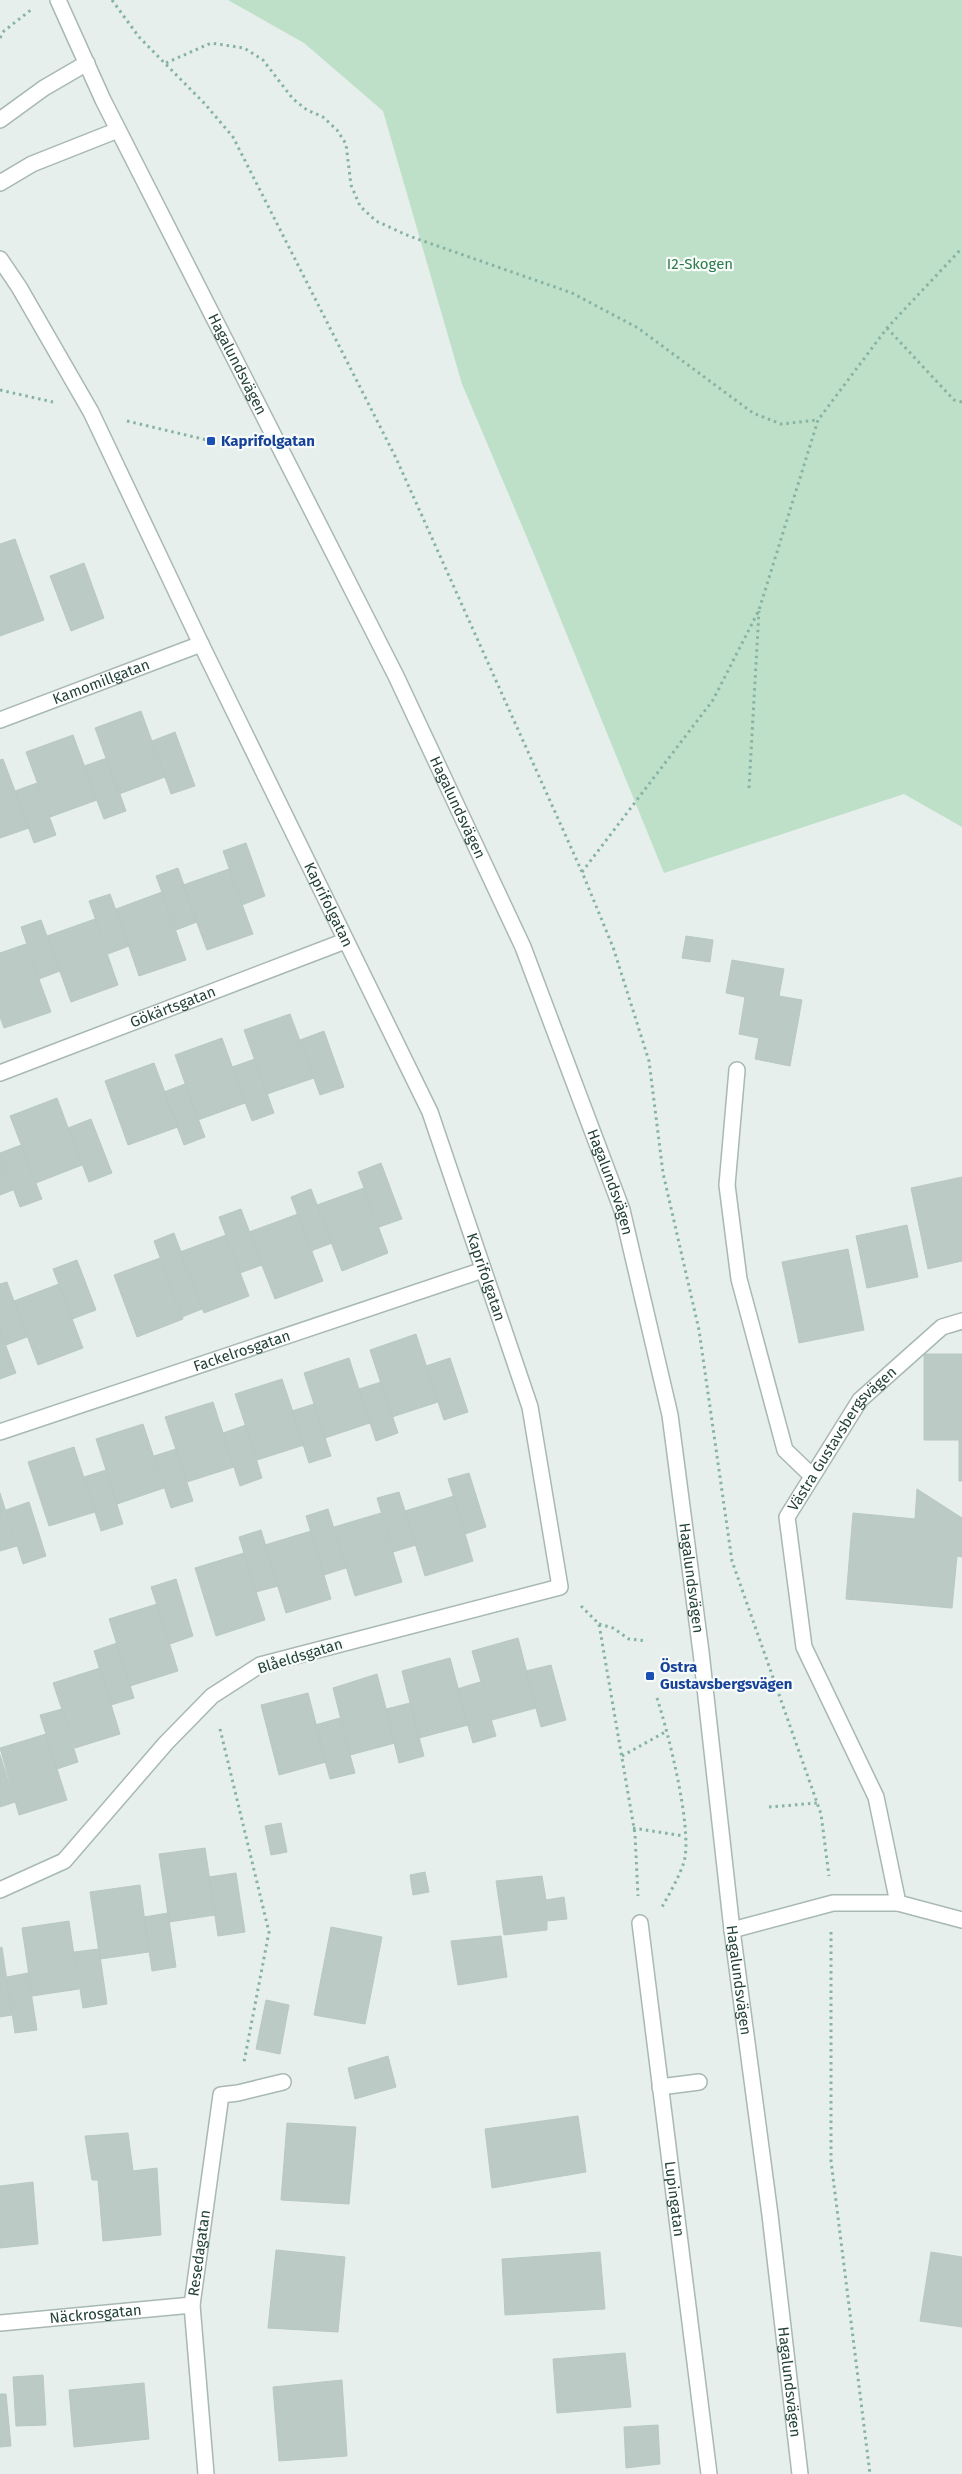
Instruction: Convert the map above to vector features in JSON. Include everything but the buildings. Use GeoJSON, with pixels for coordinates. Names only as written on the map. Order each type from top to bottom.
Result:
{"type":"FeatureCollection","features":[{"type":"Feature","properties":{"kind":"street","name":"Hagalundsvägen"},"geometry":{"type":"LineString","coordinates":[[58,0],[118,130],[396,676],[523,947],[622,1210],[670,1415],[701,1652],[732,1930],[770,2215],[800,2474]]}},
{"type":"Feature","properties":{"kind":"street"},"geometry":{"type":"LineString","coordinates":[[0,120],[44,88],[86,63]]}},
{"type":"Feature","properties":{"kind":"street"},"geometry":{"type":"LineString","coordinates":[[0,183],[32,164],[118,130]]}},
{"type":"Feature","properties":{"kind":"street","name":"Kaprifolgatan"},"geometry":{"type":"LineString","coordinates":[[0,258],[20,287],[91,412],[201,644],[430,1112],[530,1407],[560,1587]]}},
{"type":"Feature","properties":{"kind":"street","name":"Kamomillgatan"},"geometry":{"type":"LineString","coordinates":[[0,720],[201,644]]}},
{"type":"Feature","properties":{"kind":"street","name":"Gökärtsgatan"},"geometry":{"type":"LineString","coordinates":[[0,1073],[345,940]]}},
{"type":"Feature","properties":{"kind":"street"},"geometry":{"type":"LineString","coordinates":[[737,1070],[727,1185],[739,1279],[784,1450],[812,1476]]}},
{"type":"Feature","properties":{"kind":"street","name":"Fackelrosgatan"},"geometry":{"type":"LineString","coordinates":[[0,1432],[483,1270]]}},
{"type":"Feature","properties":{"kind":"street","name":"Västra Gustavsbergsvägen"},"geometry":{"type":"LineString","coordinates":[[898,1903],[876,1797],[804,1647],[787,1517],[860,1400],[942,1327],[962,1321]]}},
{"type":"Feature","properties":{"kind":"street","name":"Blåeldsgatan"},"geometry":{"type":"LineString","coordinates":[[0,1890],[64,1861],[166,1743],[212,1696],[260,1665],[560,1587]]}},
{"type":"Feature","properties":{"kind":"street"},"geometry":{"type":"LineString","coordinates":[[732,1930],[833,1903],[898,1903],[962,1920]]}},
{"type":"Feature","properties":{"kind":"street","name":"Lupingatan"},"geometry":{"type":"LineString","coordinates":[[640,1922],[709,2474]]}},
{"type":"Feature","properties":{"kind":"street","name":"Resedagatan"},"geometry":{"type":"LineString","coordinates":[[206,2474],[192,2306],[221,2095],[238,2094],[283,2082]]}},
{"type":"Feature","properties":{"kind":"street"},"geometry":{"type":"LineString","coordinates":[[660,2087],[699,2082]]}},
{"type":"Feature","properties":{"kind":"street","name":"Näckrosgatan"},"geometry":{"type":"LineString","coordinates":[[0,2323],[192,2306]]}},
{"type":"Feature","properties":{"kind":"path"},"geometry":{"type":"LineString","coordinates":[[0,38],[4,31],[37,5]]}},
{"type":"Feature","properties":{"kind":"path"},"geometry":{"type":"LineString","coordinates":[[166,63],[211,43],[244,48],[263,60],[293,99],[307,110],[323,117],[337,130],[346,144],[351,184],[360,206],[376,221],[409,236],[572,293],[638,328],[753,413],[780,424],[818,420]]}},
{"type":"Feature","properties":{"kind":"path"},"geometry":{"type":"LineString","coordinates":[[582,872],[713,700],[759,610],[818,420],[887,328],[962,248]]}},
{"type":"Feature","properties":{"kind":"path"},"geometry":{"type":"LineString","coordinates":[[887,328],[954,400],[962,402]]}},
{"type":"Feature","properties":{"kind":"path"},"geometry":{"type":"LineString","coordinates":[[0,390],[211,441]]}},
{"type":"Feature","properties":{"kind":"path"},"geometry":{"type":"LineString","coordinates":[[749,788],[759,610]]}},
{"type":"Feature","properties":{"kind":"path"},"geometry":{"type":"LineString","coordinates":[[560,1587],[599,1624],[612,1628],[629,1639],[647,1640]]}},
{"type":"Feature","properties":{"kind":"path"},"geometry":{"type":"LineString","coordinates":[[599,1624],[634,1828],[640,1922]]}},
{"type":"Feature","properties":{"kind":"path"},"geometry":{"type":"LineString","coordinates":[[212,1696],[269,1932],[238,2094]]}},
{"type":"Feature","properties":{"kind":"path"},"geometry":{"type":"LineString","coordinates":[[642,1941],[663,1906],[684,1861],[684,1836],[667,1731],[657,1698]]}},
{"type":"Feature","properties":{"kind":"path"},"geometry":{"type":"LineString","coordinates":[[622,1756],[667,1731]]}},
{"type":"Feature","properties":{"kind":"path"},"geometry":{"type":"LineString","coordinates":[[769,1806],[817,1803]]}},
{"type":"Feature","properties":{"kind":"path"},"geometry":{"type":"LineString","coordinates":[[634,1828],[684,1836]]}},
{"type":"Feature","properties":{"kind":"green space","name":"I2-Skogen"},"geometry":{"type":"Polygon","coordinates":[[[228,0],[962,0],[962,827],[904,794],[664,873],[536,559],[462,384],[383,111],[304,43],[228,0]]]}},
{"type":"Feature","properties":{"kind":"place","name":"Kaprifolgatan"},"geometry":{"type":"Point","coordinates":[211,441]}},
{"type":"Feature","properties":{"kind":"place","name":"Östra Gustavsbergsvägen"},"geometry":{"type":"Point","coordinates":[650,1676]}}]}
